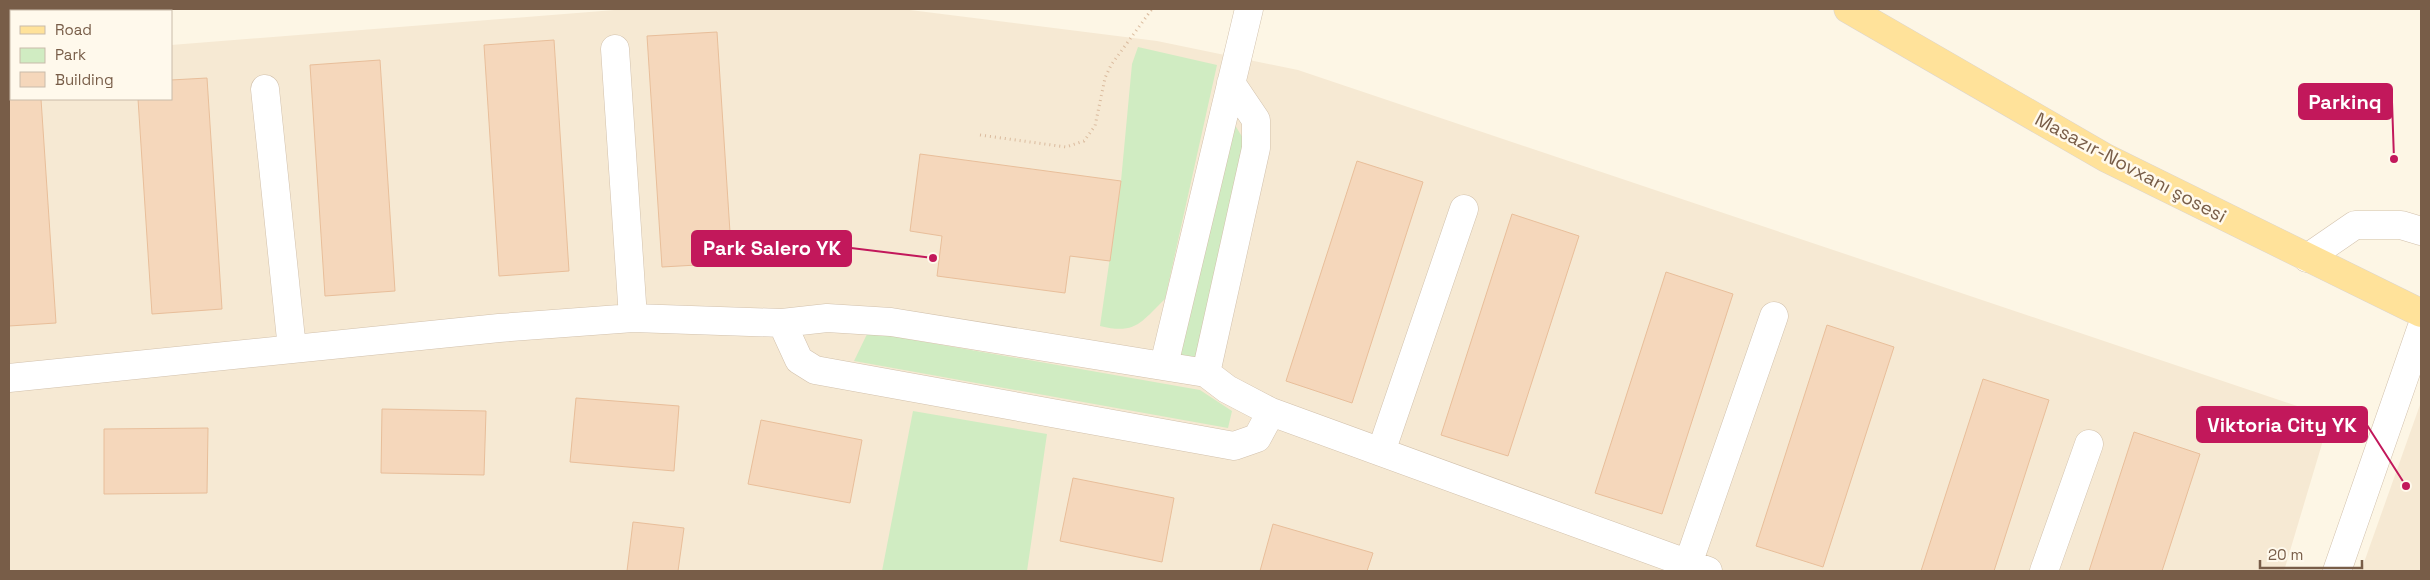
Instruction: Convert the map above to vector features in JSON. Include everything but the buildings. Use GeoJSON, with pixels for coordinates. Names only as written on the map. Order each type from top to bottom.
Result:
{"type":"FeatureCollection","features":[{"type":"Feature","properties":{"kind":"main road","name":"Masazır-Novxanı şosesi"},"geometry":{"type":"LineString","coordinates":[[1848,9],[2106,158],[2421,313]]}},
{"type":"Feature","properties":{"kind":"lane"},"geometry":{"type":"LineString","coordinates":[[1164,365],[1249,9]]}},
{"type":"Feature","properties":{"kind":"lane"},"geometry":{"type":"LineString","coordinates":[[615,49],[633,318]]}},
{"type":"Feature","properties":{"kind":"lane"},"geometry":{"type":"LineString","coordinates":[[1206,374],[1256,148],[1256,120],[1231,83]]}},
{"type":"Feature","properties":{"kind":"lane"},"geometry":{"type":"LineString","coordinates":[[266,89],[292,350]]}},
{"type":"Feature","properties":{"kind":"lane"},"geometry":{"type":"LineString","coordinates":[[1381,452],[1464,209]]}},
{"type":"Feature","properties":{"kind":"lane"},"geometry":{"type":"LineString","coordinates":[[2307,258],[2355,225],[2401,225],[2421,231]]}},
{"type":"Feature","properties":{"kind":"lane"},"geometry":{"type":"LineString","coordinates":[[9,378],[499,328],[633,318],[782,323],[827,318],[891,322],[1164,365],[1206,374],[1227,389],[1271,412],[1698,568],[1774,316]]}},
{"type":"Feature","properties":{"kind":"lane"},"geometry":{"type":"LineString","coordinates":[[782,323],[799,360],[815,370],[1234,446],[1256,438],[1271,412]]}},
{"type":"Feature","properties":{"kind":"lane"},"geometry":{"type":"LineString","coordinates":[[2337,571],[2421,329]]}},
{"type":"Feature","properties":{"kind":"lane"},"geometry":{"type":"LineString","coordinates":[[2044,571],[2090,444]]}},
{"type":"Feature","properties":{"kind":"path"},"geometry":{"type":"LineString","coordinates":[[980,135],[1066,147],[1084,141],[1095,126],[1105,78],[1111,65],[1152,9]]}},
{"type":"Feature","properties":{"kind":"shaded area"},"geometry":{"type":"Polygon","coordinates":[[[627,9],[902,9],[1157,41],[1298,70],[2330,417],[2284,571],[9,571],[9,58],[10,100],[172,100],[172,45],[627,9]]]}},
{"type":"Feature","properties":{"kind":"shaded area"},"geometry":{"type":"Polygon","coordinates":[[[2421,402],[2421,571],[2361,571],[2421,402]]]}},
{"type":"Feature","properties":{"kind":"green space"},"geometry":{"type":"Polygon","coordinates":[[[1138,47],[1217,65],[1165,299],[1143,320],[1122,329],[1100,326],[1121,181],[1132,64],[1138,47]]]}},
{"type":"Feature","properties":{"kind":"green space"},"geometry":{"type":"Polygon","coordinates":[[[1233,122],[1246,143],[1198,358],[1180,355],[1233,122]]]}},
{"type":"Feature","properties":{"kind":"green space"},"geometry":{"type":"Polygon","coordinates":[[[868,332],[1200,390],[1232,411],[1228,428],[854,361],[868,332]]]}},
{"type":"Feature","properties":{"kind":"green space"},"geometry":{"type":"Polygon","coordinates":[[[913,411],[1047,434],[1027,571],[882,571],[913,411]]]}},
{"type":"Feature","properties":{"kind":"place","name":"Parkinq"},"geometry":{"type":"Point","coordinates":[2394,159]}},
{"type":"Feature","properties":{"kind":"place","name":"Park Salero YK"},"geometry":{"type":"Point","coordinates":[933,258]}},
{"type":"Feature","properties":{"kind":"place","name":"Viktoria City YK"},"geometry":{"type":"Point","coordinates":[2406,486]}}]}
